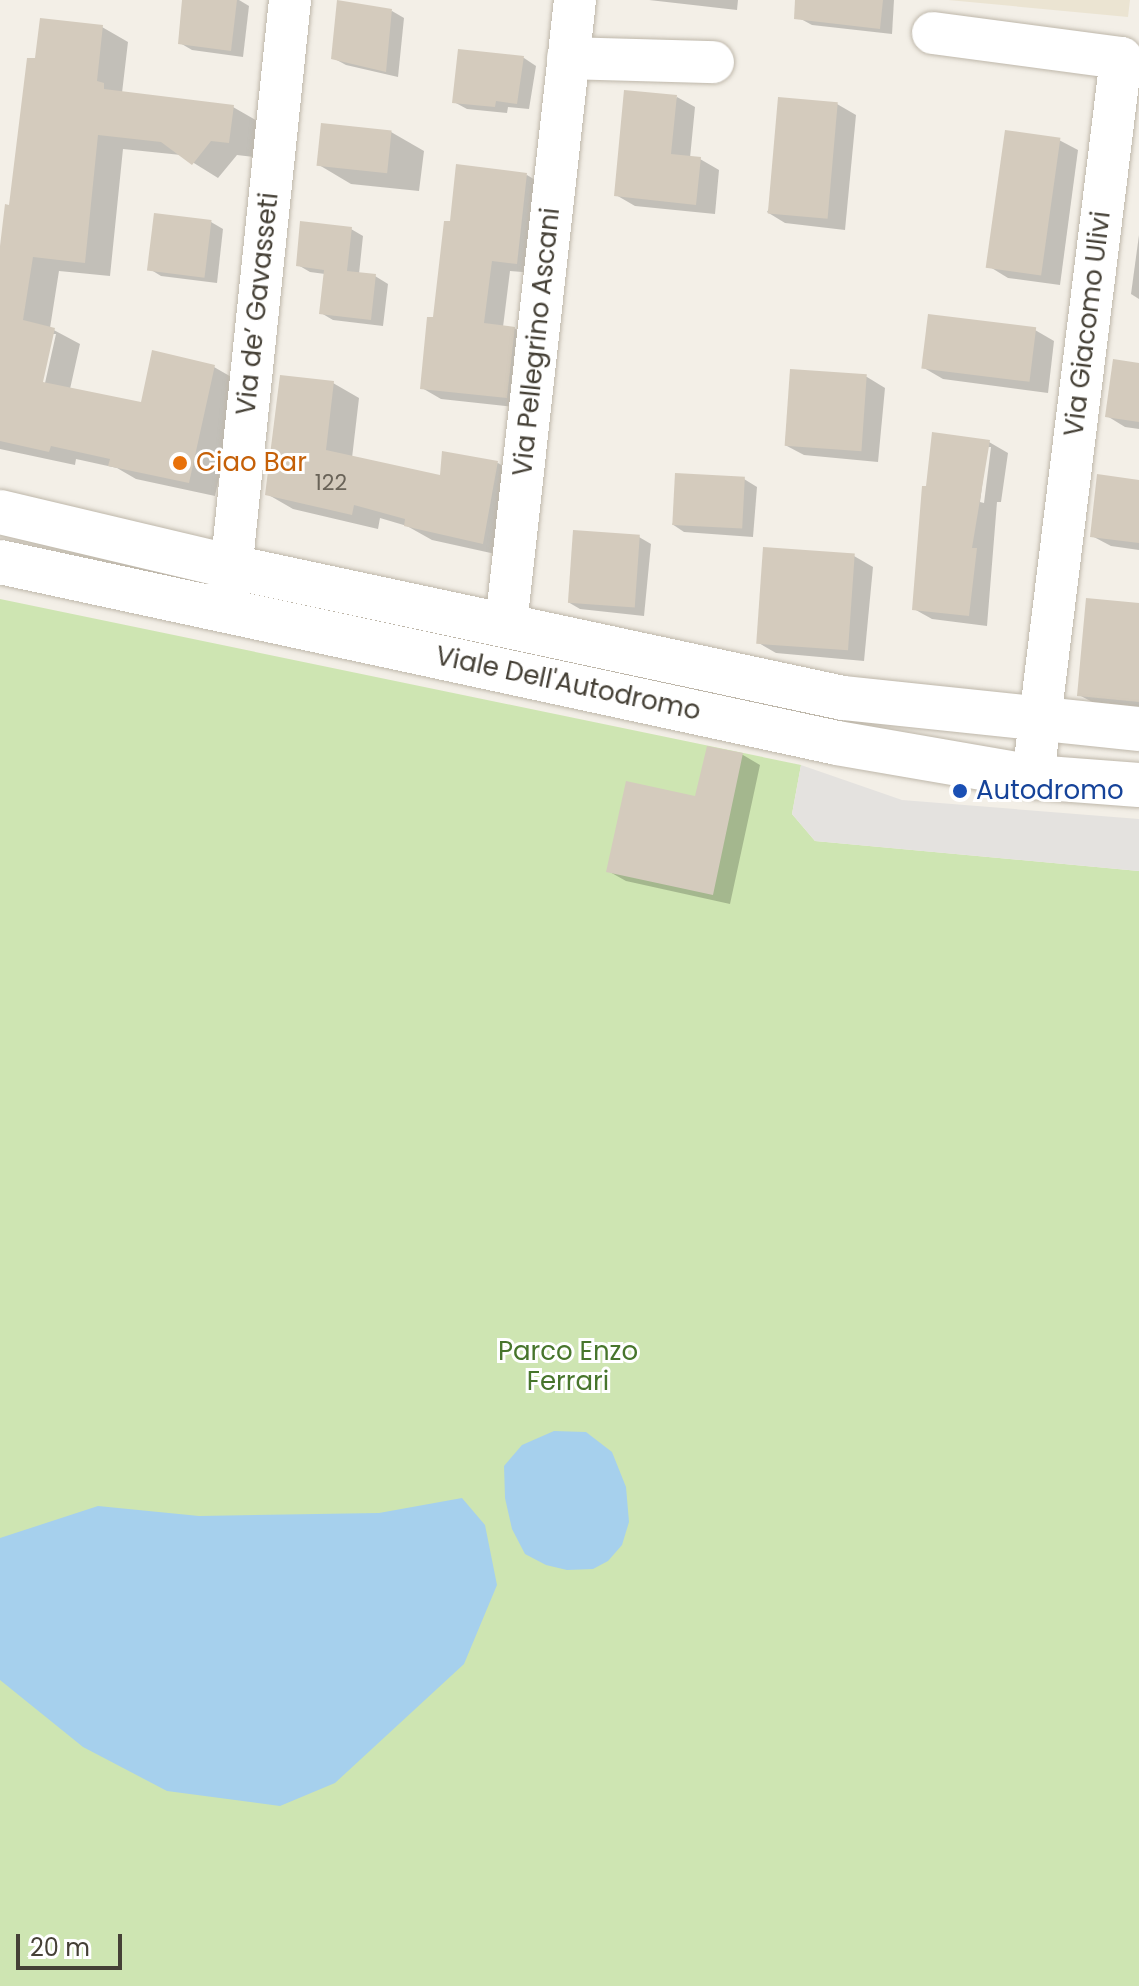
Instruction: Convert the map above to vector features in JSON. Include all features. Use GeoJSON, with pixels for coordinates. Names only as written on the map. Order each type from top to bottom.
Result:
{"type":"FeatureCollection","features":[{"type":"Feature","properties":{"kind":"street","name":"Via de’ Gavasseti"},"geometry":{"type":"LineString","coordinates":[[229,588],[290,0]]}},
{"type":"Feature","properties":{"kind":"street","name":"Via Pellegrino Ascani"},"geometry":{"type":"LineString","coordinates":[[506,625],[575,0]]}},
{"type":"Feature","properties":{"kind":"street","name":"Via Giacomo Ulivi"},"geometry":{"type":"LineString","coordinates":[[933,33],[1130,50],[1033,777]]}},
{"type":"Feature","properties":{"kind":"street"},"geometry":{"type":"LineString","coordinates":[[568,58],[713,62]]}},
{"type":"Feature","properties":{"kind":"street","name":"Viale Dell'Autodromo"},"geometry":{"type":"LineString","coordinates":[[0,512],[229,588],[837,743],[1033,777],[1139,785]]}},
{"type":"Feature","properties":{"kind":"street","name":"Viale Dell'Autodromo"},"geometry":{"type":"LineString","coordinates":[[0,562],[229,588],[506,625],[843,698],[1139,729]]}},
{"type":"Feature","properties":{"kind":"street"},"geometry":{"type":"LineString","coordinates":[[837,743],[843,698]]}},
{"type":"Feature","properties":{"kind":"shaded area"},"geometry":{"type":"Polygon","coordinates":[[[948,0],[1130,0],[1128,17],[948,0]]]}},
{"type":"Feature","properties":{"kind":"shaded area"},"geometry":{"type":"Polygon","coordinates":[[[801,765],[902,800],[1139,819],[1139,871],[815,841],[792,814],[801,765]]]}},
{"type":"Feature","properties":{"kind":"green space","name":"Parco Enzo Ferrari"},"geometry":{"type":"Polygon","coordinates":[[[0,599],[801,765],[792,814],[815,841],[1139,871],[1139,1986],[0,1986],[0,599]]]}},
{"type":"Feature","properties":{"kind":"water"},"geometry":{"type":"Polygon","coordinates":[[[554,1431],[586,1432],[612,1452],[626,1487],[629,1522],[622,1545],[608,1561],[593,1569],[567,1570],[546,1565],[525,1554],[512,1529],[505,1498],[504,1466],[522,1445],[554,1431]]]}},
{"type":"Feature","properties":{"kind":"water"},"geometry":{"type":"Polygon","coordinates":[[[462,1498],[485,1525],[497,1585],[464,1664],[335,1783],[280,1806],[167,1791],[83,1747],[0,1680],[0,1538],[98,1506],[199,1516],[379,1513],[462,1498]]]}},
{"type":"Feature","properties":{"kind":"building"},"geometry":{"type":"Polygon","coordinates":[[[182,0],[237,0],[231,51],[178,44],[182,0]]]}},
{"type":"Feature","properties":{"kind":"building"},"geometry":{"type":"Polygon","coordinates":[[[337,0],[392,9],[386,72],[331,59],[337,0]]]}},
{"type":"Feature","properties":{"kind":"building"},"geometry":{"type":"Polygon","coordinates":[[[795,0],[883,0],[880,29],[794,19],[795,0]]]}},
{"type":"Feature","properties":{"kind":"building"},"geometry":{"type":"Polygon","coordinates":[[[40,18],[103,25],[97,81],[104,83],[104,89],[234,105],[229,143],[211,141],[192,165],[161,142],[98,135],[85,263],[33,257],[23,320],[55,328],[43,382],[141,402],[152,350],[215,365],[189,483],[108,466],[110,459],[51,446],[49,452],[0,441],[0,246],[5,204],[9,205],[27,58],[35,58],[40,18]]]}},
{"type":"Feature","properties":{"kind":"building"},"geometry":{"type":"Polygon","coordinates":[[[458,49],[524,56],[517,104],[496,101],[495,107],[452,103],[458,49]]]}},
{"type":"Feature","properties":{"kind":"building"},"geometry":{"type":"Polygon","coordinates":[[[624,90],[677,95],[671,154],[701,157],[696,205],[614,196],[624,90]]]}},
{"type":"Feature","properties":{"kind":"building"},"geometry":{"type":"Polygon","coordinates":[[[778,97],[838,102],[828,219],[768,214],[778,97]]]}},
{"type":"Feature","properties":{"kind":"building"},"geometry":{"type":"Polygon","coordinates":[[[321,123],[392,130],[387,173],[317,166],[321,123]]]}},
{"type":"Feature","properties":{"kind":"building"},"geometry":{"type":"Polygon","coordinates":[[[1005,130],[1060,138],[1041,275],[986,268],[1005,130]]]}},
{"type":"Feature","properties":{"kind":"building"},"geometry":{"type":"Polygon","coordinates":[[[456,164],[527,173],[517,264],[492,261],[484,323],[515,327],[507,398],[420,389],[427,317],[433,317],[444,221],[450,221],[456,164]]]}},
{"type":"Feature","properties":{"kind":"building"},"geometry":{"type":"Polygon","coordinates":[[[154,213],[212,220],[204,278],[147,271],[154,213]]]}},
{"type":"Feature","properties":{"kind":"building"},"geometry":{"type":"Polygon","coordinates":[[[300,221],[352,227],[347,271],[376,274],[371,320],[319,314],[324,270],[296,266],[300,221]]]}},
{"type":"Feature","properties":{"kind":"building"},"geometry":{"type":"Polygon","coordinates":[[[928,314],[1036,327],[1029,382],[921,369],[928,314]]]}},
{"type":"Feature","properties":{"kind":"building"},"geometry":{"type":"Polygon","coordinates":[[[1113,359],[1139,363],[1139,422],[1105,417],[1113,359]]]}},
{"type":"Feature","properties":{"kind":"building"},"geometry":{"type":"Polygon","coordinates":[[[790,369],[867,374],[861,451],[785,446],[790,369]]]}},
{"type":"Feature","properties":{"kind":"building"},"geometry":{"type":"Polygon","coordinates":[[[280,375],[334,381],[326,450],[440,475],[442,451],[498,461],[483,544],[404,526],[405,519],[354,505],[352,515],[265,495],[280,375]]]}},
{"type":"Feature","properties":{"kind":"building"},"geometry":{"type":"Polygon","coordinates":[[[932,432],[990,440],[972,548],[977,548],[969,616],[912,610],[922,486],[926,486],[932,432]]]}},
{"type":"Feature","properties":{"kind":"building"},"geometry":{"type":"Polygon","coordinates":[[[675,473],[745,477],[742,529],[672,525],[675,473]]]}},
{"type":"Feature","properties":{"kind":"building"},"geometry":{"type":"Polygon","coordinates":[[[1097,474],[1139,480],[1139,543],[1090,537],[1097,474]]]}},
{"type":"Feature","properties":{"kind":"building"},"geometry":{"type":"Polygon","coordinates":[[[573,530],[640,535],[635,607],[568,603],[573,530]]]}},
{"type":"Feature","properties":{"kind":"building"},"geometry":{"type":"Polygon","coordinates":[[[763,547],[855,553],[848,650],[756,644],[763,547]]]}},
{"type":"Feature","properties":{"kind":"building"},"geometry":{"type":"Polygon","coordinates":[[[1086,598],[1139,603],[1139,702],[1077,696],[1086,598]]]}},
{"type":"Feature","properties":{"kind":"building"},"geometry":{"type":"Polygon","coordinates":[[[707,746],[743,753],[713,895],[606,872],[626,781],[695,796],[707,746]]]}},
{"type":"Feature","properties":{"kind":"place","name":"Ciao Bar"},"geometry":{"type":"Point","coordinates":[180,463]}},
{"type":"Feature","properties":{"kind":"place","name":"Autodromo"},"geometry":{"type":"Point","coordinates":[960,791]}}]}
